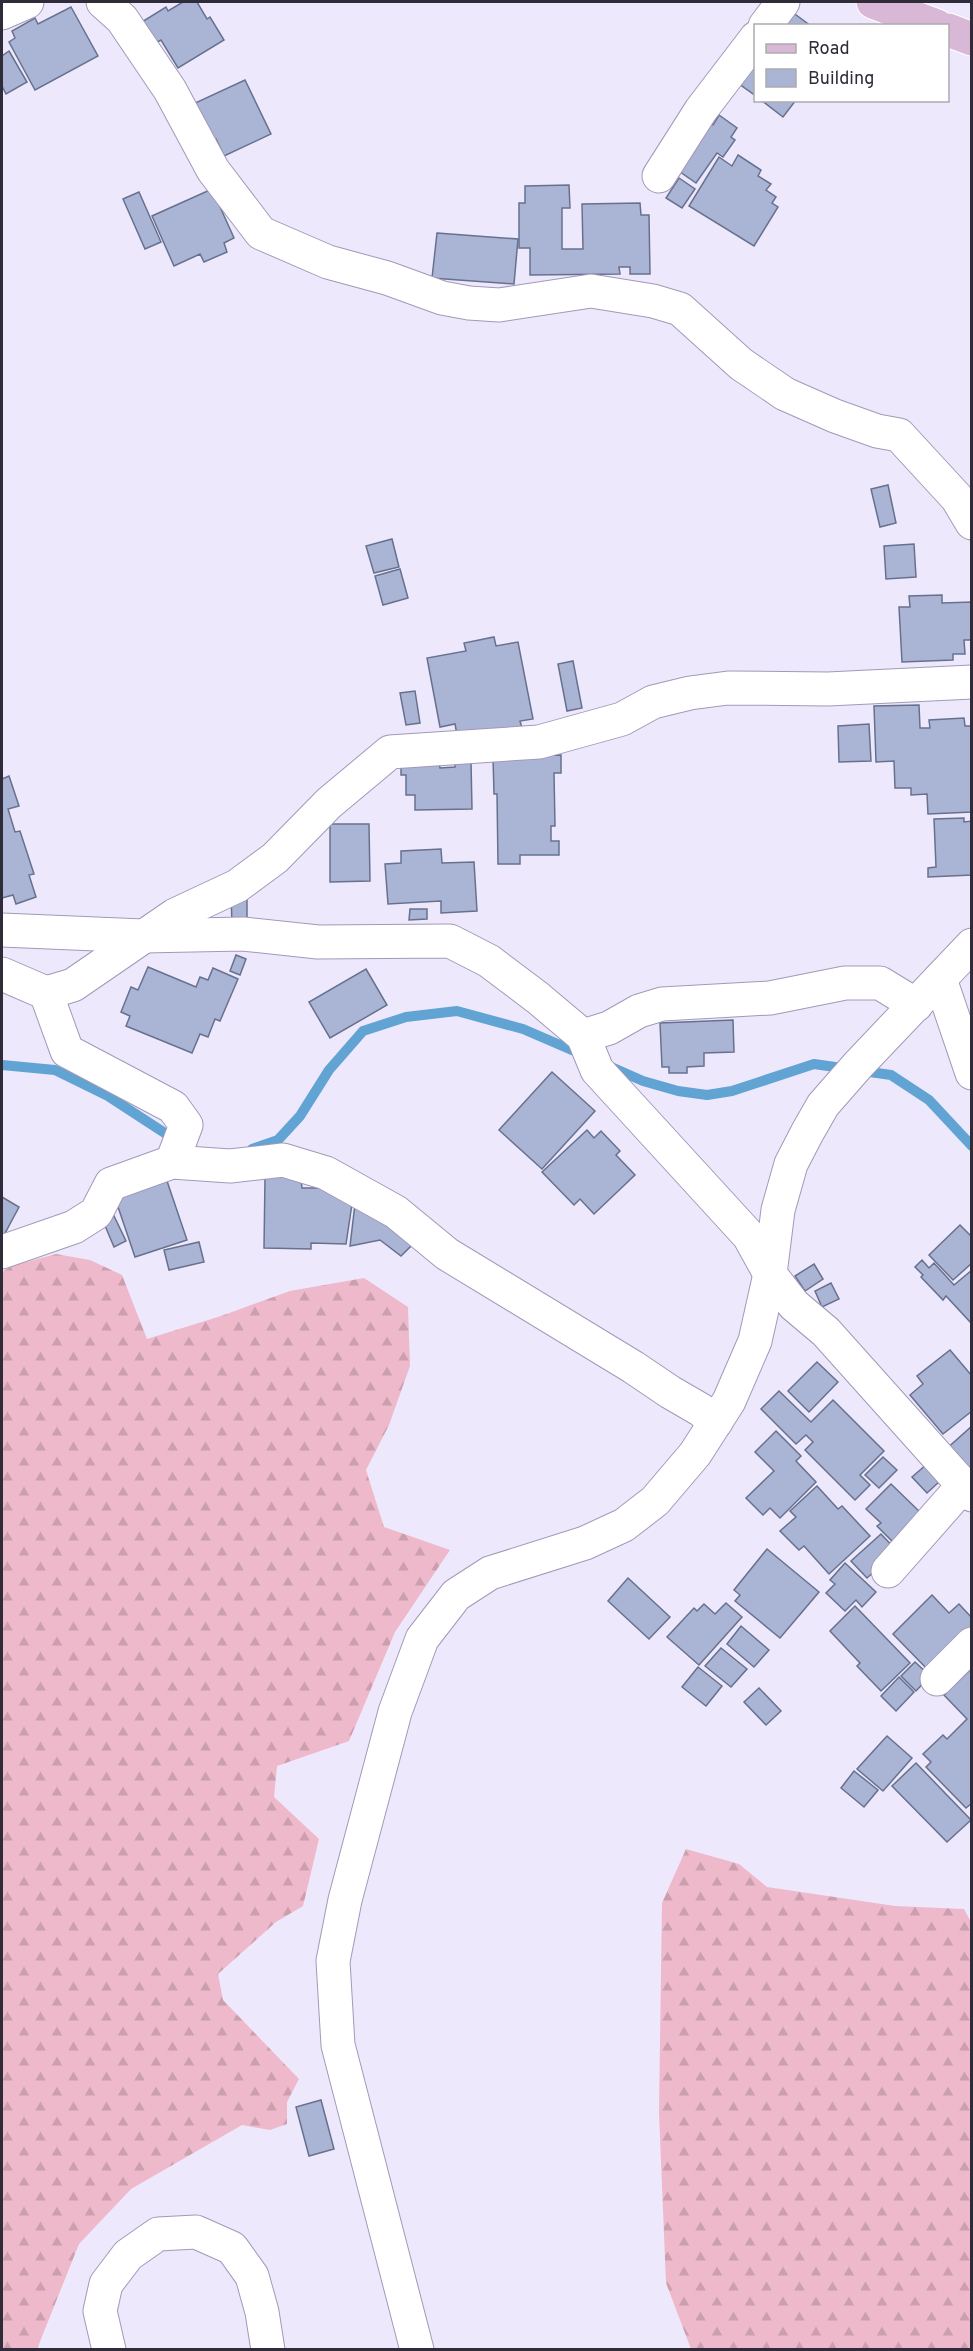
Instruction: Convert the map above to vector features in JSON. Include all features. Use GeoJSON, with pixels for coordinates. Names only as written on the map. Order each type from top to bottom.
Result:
{"type":"FeatureCollection","features":[{"type":"Feature","properties":{"kind":"main road"},"geometry":{"type":"LineString","coordinates":[[873,2],[932,24]]}},
{"type":"Feature","properties":{"kind":"main road"},"geometry":{"type":"LineString","coordinates":[[949,30],[972,39]]}},
{"type":"Feature","properties":{"kind":"street"},"geometry":{"type":"LineString","coordinates":[[2,13],[27,2]]}},
{"type":"Feature","properties":{"kind":"street"},"geometry":{"type":"LineString","coordinates":[[103,2],[122,19],[170,90],[213,170],[261,233],[328,262],[387,278],[442,298],[469,303],[499,305],[591,291],[653,301],[680,309],[741,364],[785,394],[876,431],[899,435],[957,498],[972,523]]}},
{"type":"Feature","properties":{"kind":"street"},"geometry":{"type":"LineString","coordinates":[[766,24],[783,2]]}},
{"type":"Feature","properties":{"kind":"street"},"geometry":{"type":"LineString","coordinates":[[659,176],[701,110],[754,41]]}},
{"type":"Feature","properties":{"kind":"street"},"geometry":{"type":"LineString","coordinates":[[2,974],[45,993],[73,985],[175,915],[237,886],[275,858],[329,803],[390,752],[539,742],[622,719],[653,702],[690,693],[728,688],[828,689],[972,682]]}},
{"type":"Feature","properties":{"kind":"street"},"geometry":{"type":"LineString","coordinates":[[2,930],[143,936],[243,934],[318,942],[450,941],[489,961],[583,1036],[597,1070],[749,1236],[771,1274],[795,1305],[826,1332],[967,1490],[888,1571]]}},
{"type":"Feature","properties":{"kind":"street"},"geometry":{"type":"LineString","coordinates":[[417,2349],[349,2096],[338,2045],[333,1961],[345,1899],[395,1712],[422,1639],[456,1595],[490,1573],[585,1543],[624,1525],[655,1501],[695,1454],[729,1401],[755,1341],[771,1274],[778,1210],[790,1164],[823,1105],[972,945]]}},
{"type":"Feature","properties":{"kind":"street"},"geometry":{"type":"LineString","coordinates":[[940,979],[972,1073]]}},
{"type":"Feature","properties":{"kind":"street"},"geometry":{"type":"LineString","coordinates":[[583,1036],[609,1028],[639,1011],[662,1004],[770,998],[845,983],[880,984],[916,1005]]}},
{"type":"Feature","properties":{"kind":"street"},"geometry":{"type":"LineString","coordinates":[[45,993],[67,1051],[173,1107],[186,1125],[172,1162]]}},
{"type":"Feature","properties":{"kind":"street"},"geometry":{"type":"LineString","coordinates":[[2,1252],[74,1227],[96,1213],[111,1184],[172,1162],[230,1166],[283,1160],[326,1173],[396,1212],[447,1254],[633,1366],[716,1422]]}},
{"type":"Feature","properties":{"kind":"street"},"geometry":{"type":"LineString","coordinates":[[937,1679],[972,1644]]}},
{"type":"Feature","properties":{"kind":"street"},"geometry":{"type":"LineString","coordinates":[[109,2349],[100,2311],[106,2284],[128,2255],[158,2234],[196,2232],[232,2248],[252,2276],[262,2312],[268,2349]]}},
{"type":"Feature","properties":{"kind":"green space"},"geometry":{"type":"Polygon","coordinates":[[[56,1254],[90,1260],[122,1275],[147,1339],[290,1291],[364,1278],[408,1307],[410,1366],[389,1425],[366,1470],[384,1527],[450,1550],[395,1632],[349,1741],[277,1766],[274,1797],[319,1839],[303,1906],[276,1922],[218,1974],[223,2000],[299,2079],[287,2102],[287,2124],[270,2130],[242,2125],[131,2189],[79,2244],[37,2349],[2,2349],[2,1272],[12,1266],[56,1254]]]}},
{"type":"Feature","properties":{"kind":"green space"},"geometry":{"type":"Polygon","coordinates":[[[686,1849],[739,1864],[767,1887],[895,1906],[964,1909],[971,1922],[971,2349],[691,2349],[666,2283],[659,2113],[662,1903],[686,1849]]]}},
{"type":"Feature","properties":{"kind":"building"},"geometry":{"type":"Polygon","coordinates":[[[183,2],[197,2],[207,19],[210,17],[224,40],[178,68],[161,40],[150,46],[137,25],[166,7],[168,11],[183,2]]]}},
{"type":"Feature","properties":{"kind":"building"},"geometry":{"type":"Polygon","coordinates":[[[71,7],[98,56],[35,90],[9,42],[15,38],[12,31],[35,18],[38,24],[71,7]]]}},
{"type":"Feature","properties":{"kind":"building"},"geometry":{"type":"Polygon","coordinates":[[[788,9],[808,24],[777,24],[788,9]]]}},
{"type":"Feature","properties":{"kind":"building"},"geometry":{"type":"Polygon","coordinates":[[[9,51],[27,82],[6,94],[2,86],[2,56],[9,51]]]}},
{"type":"Feature","properties":{"kind":"building"},"geometry":{"type":"Polygon","coordinates":[[[754,56],[754,95],[735,81],[754,56]]]}},
{"type":"Feature","properties":{"kind":"building"},"geometry":{"type":"Polygon","coordinates":[[[245,80],[271,134],[224,156],[216,139],[211,141],[193,104],[245,80]]]}},
{"type":"Feature","properties":{"kind":"building"},"geometry":{"type":"Polygon","coordinates":[[[764,102],[794,102],[783,117],[764,102]]]}},
{"type":"Feature","properties":{"kind":"building"},"geometry":{"type":"Polygon","coordinates":[[[719,115],[737,128],[731,137],[735,140],[723,157],[717,153],[696,183],[676,169],[706,120],[713,125],[719,115]]]}},
{"type":"Feature","properties":{"kind":"building"},"geometry":{"type":"Polygon","coordinates":[[[738,155],[761,170],[758,176],[771,184],[766,190],[776,197],[772,203],[778,207],[754,246],[689,206],[719,157],[732,166],[738,155]]]}},
{"type":"Feature","properties":{"kind":"building"},"geometry":{"type":"Polygon","coordinates":[[[679,178],[695,189],[682,208],[666,198],[679,178]]]}},
{"type":"Feature","properties":{"kind":"building"},"geometry":{"type":"Polygon","coordinates":[[[569,185],[570,208],[562,208],[562,249],[583,249],[582,204],[640,203],[641,215],[649,215],[650,274],[630,274],[630,267],[619,267],[620,274],[530,275],[530,248],[519,248],[519,203],[525,203],[525,186],[569,185]]]}},
{"type":"Feature","properties":{"kind":"building"},"geometry":{"type":"Polygon","coordinates":[[[212,189],[234,238],[224,243],[227,252],[204,262],[200,254],[174,266],[152,216],[212,189]]]}},
{"type":"Feature","properties":{"kind":"building"},"geometry":{"type":"Polygon","coordinates":[[[139,192],[161,242],[145,249],[123,199],[139,192]]]}},
{"type":"Feature","properties":{"kind":"building"},"geometry":{"type":"Polygon","coordinates":[[[437,233],[518,239],[514,284],[432,278],[437,233]]]}},
{"type":"Feature","properties":{"kind":"building"},"geometry":{"type":"Polygon","coordinates":[[[888,485],[896,523],[880,527],[871,489],[888,485]]]}},
{"type":"Feature","properties":{"kind":"building"},"geometry":{"type":"Polygon","coordinates":[[[392,539],[399,567],[374,573],[366,546],[392,539]]]}},
{"type":"Feature","properties":{"kind":"building"},"geometry":{"type":"Polygon","coordinates":[[[914,544],[916,577],[886,579],[884,546],[914,544]]]}},
{"type":"Feature","properties":{"kind":"building"},"geometry":{"type":"Polygon","coordinates":[[[400,569],[408,598],[383,605],[375,576],[400,569]]]}},
{"type":"Feature","properties":{"kind":"building"},"geometry":{"type":"Polygon","coordinates":[[[942,595],[942,603],[972,602],[972,640],[964,640],[965,654],[953,654],[953,660],[902,662],[899,607],[910,607],[909,596],[942,595]]]}},
{"type":"Feature","properties":{"kind":"building"},"geometry":{"type":"Polygon","coordinates":[[[494,637],[496,646],[518,642],[533,719],[520,721],[522,728],[458,740],[455,724],[440,727],[427,658],[466,651],[464,643],[494,637]]]}},
{"type":"Feature","properties":{"kind":"building"},"geometry":{"type":"Polygon","coordinates":[[[573,661],[582,708],[567,711],[558,664],[573,661]]]}},
{"type":"Feature","properties":{"kind":"building"},"geometry":{"type":"Polygon","coordinates":[[[415,691],[420,723],[406,725],[400,693],[415,691]]]}},
{"type":"Feature","properties":{"kind":"building"},"geometry":{"type":"Polygon","coordinates":[[[919,705],[920,728],[930,728],[929,720],[964,718],[965,726],[972,726],[972,812],[928,814],[927,794],[911,795],[911,788],[895,788],[894,761],[876,762],[874,706],[919,705]]]}},
{"type":"Feature","properties":{"kind":"building"},"geometry":{"type":"Polygon","coordinates":[[[869,724],[871,761],[839,762],[838,726],[869,724]]]}},
{"type":"Feature","properties":{"kind":"building"},"geometry":{"type":"Polygon","coordinates":[[[561,755],[561,773],[554,773],[555,826],[551,826],[551,841],[559,841],[559,855],[520,855],[520,864],[498,864],[497,794],[494,794],[493,757],[561,755]]]}},
{"type":"Feature","properties":{"kind":"building"},"geometry":{"type":"Polygon","coordinates":[[[455,761],[471,761],[472,809],[415,810],[415,795],[406,795],[406,775],[401,775],[401,764],[439,763],[440,768],[455,767],[455,761]]]}},
{"type":"Feature","properties":{"kind":"building"},"geometry":{"type":"Polygon","coordinates":[[[9,776],[19,806],[8,809],[15,832],[20,831],[34,874],[29,875],[36,897],[16,904],[13,895],[2,898],[2,779],[9,776]]]}},
{"type":"Feature","properties":{"kind":"building"},"geometry":{"type":"Polygon","coordinates":[[[964,818],[964,822],[972,821],[972,875],[928,877],[928,868],[936,867],[934,819],[964,818]]]}},
{"type":"Feature","properties":{"kind":"building"},"geometry":{"type":"Polygon","coordinates":[[[330,824],[369,824],[370,881],[330,882],[330,824]]]}},
{"type":"Feature","properties":{"kind":"building"},"geometry":{"type":"Polygon","coordinates":[[[441,849],[442,863],[474,862],[477,911],[441,913],[441,901],[388,904],[385,864],[401,863],[401,851],[441,849]]]}},
{"type":"Feature","properties":{"kind":"building"},"geometry":{"type":"Polygon","coordinates":[[[231,893],[247,893],[247,926],[232,926],[231,893]]]}},
{"type":"Feature","properties":{"kind":"building"},"geometry":{"type":"Polygon","coordinates":[[[410,909],[427,909],[427,919],[409,920],[410,909]]]}},
{"type":"Feature","properties":{"kind":"building"},"geometry":{"type":"Polygon","coordinates":[[[236,955],[246,959],[240,975],[230,971],[236,955]]]}},
{"type":"Feature","properties":{"kind":"building"},"geometry":{"type":"Polygon","coordinates":[[[148,967],[196,987],[200,977],[208,980],[213,968],[238,979],[220,1021],[215,1019],[208,1037],[200,1034],[192,1053],[126,1026],[130,1016],[121,1012],[131,987],[138,990],[148,967]]]}},
{"type":"Feature","properties":{"kind":"building"},"geometry":{"type":"Polygon","coordinates":[[[366,969],[387,1005],[330,1038],[309,1002],[366,969]]]}},
{"type":"Feature","properties":{"kind":"building"},"geometry":{"type":"Polygon","coordinates":[[[733,1020],[734,1052],[704,1053],[704,1066],[687,1067],[687,1073],[669,1073],[669,1067],[662,1067],[660,1023],[733,1020]]]}},
{"type":"Feature","properties":{"kind":"building"},"geometry":{"type":"Polygon","coordinates":[[[552,1072],[595,1111],[542,1169],[499,1130],[552,1072]]]}},
{"type":"Feature","properties":{"kind":"building"},"geometry":{"type":"Polygon","coordinates":[[[587,1130],[594,1138],[601,1131],[620,1151],[616,1155],[635,1175],[594,1214],[580,1199],[574,1205],[542,1172],[587,1130]]]}},
{"type":"Feature","properties":{"kind":"building"},"geometry":{"type":"Polygon","coordinates":[[[291,1171],[301,1178],[302,1188],[325,1188],[352,1204],[346,1244],[311,1243],[311,1249],[264,1248],[265,1178],[291,1171]]]}},
{"type":"Feature","properties":{"kind":"building"},"geometry":{"type":"Polygon","coordinates":[[[167,1181],[187,1240],[135,1257],[115,1198],[167,1181]]]}},
{"type":"Feature","properties":{"kind":"building"},"geometry":{"type":"Polygon","coordinates":[[[2,1197],[19,1207],[3,1237],[2,1236],[2,1197]]]}},
{"type":"Feature","properties":{"kind":"building"},"geometry":{"type":"Polygon","coordinates":[[[355,1204],[413,1244],[401,1256],[380,1240],[350,1246],[355,1204]]]}},
{"type":"Feature","properties":{"kind":"building"},"geometry":{"type":"Polygon","coordinates":[[[114,1216],[126,1241],[114,1247],[103,1221],[114,1216]]]}},
{"type":"Feature","properties":{"kind":"building"},"geometry":{"type":"Polygon","coordinates":[[[960,1225],[972,1237],[972,1263],[953,1280],[929,1255],[960,1225]]]}},
{"type":"Feature","properties":{"kind":"building"},"geometry":{"type":"Polygon","coordinates":[[[199,1242],[204,1262],[169,1270],[164,1250],[199,1242]]]}},
{"type":"Feature","properties":{"kind":"building"},"geometry":{"type":"Polygon","coordinates":[[[922,1260],[929,1268],[934,1263],[954,1285],[972,1270],[972,1324],[946,1296],[943,1300],[921,1277],[923,1275],[915,1267],[922,1260]]]}},
{"type":"Feature","properties":{"kind":"building"},"geometry":{"type":"Polygon","coordinates":[[[814,1264],[823,1279],[805,1291],[795,1276],[814,1264]]]}},
{"type":"Feature","properties":{"kind":"building"},"geometry":{"type":"Polygon","coordinates":[[[831,1283],[839,1299],[822,1307],[815,1291],[831,1283]]]}},
{"type":"Feature","properties":{"kind":"building"},"geometry":{"type":"Polygon","coordinates":[[[950,1350],[972,1376],[972,1411],[943,1434],[910,1395],[923,1384],[917,1376],[950,1350]]]}},
{"type":"Feature","properties":{"kind":"building"},"geometry":{"type":"Polygon","coordinates":[[[817,1362],[838,1382],[809,1412],[788,1391],[817,1362]]]}},
{"type":"Feature","properties":{"kind":"building"},"geometry":{"type":"Polygon","coordinates":[[[779,1391],[811,1422],[833,1400],[884,1451],[860,1475],[870,1485],[855,1500],[805,1450],[813,1442],[806,1435],[796,1444],[761,1409],[779,1391]]]}},
{"type":"Feature","properties":{"kind":"building"},"geometry":{"type":"Polygon","coordinates":[[[972,1426],[972,1480],[944,1451],[972,1426]]]}},
{"type":"Feature","properties":{"kind":"building"},"geometry":{"type":"Polygon","coordinates":[[[776,1431],[801,1456],[796,1461],[816,1482],[780,1518],[770,1508],[763,1515],[746,1498],[774,1471],[755,1452],[776,1431]]]}},
{"type":"Feature","properties":{"kind":"building"},"geometry":{"type":"Polygon","coordinates":[[[883,1457],[897,1470],[879,1488],[865,1475],[883,1457]]]}},
{"type":"Feature","properties":{"kind":"building"},"geometry":{"type":"Polygon","coordinates":[[[927,1464],[941,1480],[927,1493],[912,1477],[927,1464]]]}},
{"type":"Feature","properties":{"kind":"building"},"geometry":{"type":"Polygon","coordinates":[[[891,1484],[922,1514],[898,1547],[877,1526],[881,1523],[866,1509],[891,1484]]]}},
{"type":"Feature","properties":{"kind":"building"},"geometry":{"type":"Polygon","coordinates":[[[817,1486],[838,1509],[842,1506],[870,1536],[829,1574],[804,1546],[799,1550],[780,1531],[796,1517],[790,1511],[817,1486]]]}},
{"type":"Feature","properties":{"kind":"building"},"geometry":{"type":"Polygon","coordinates":[[[881,1534],[897,1551],[867,1578],[851,1561],[881,1534]]]}},
{"type":"Feature","properties":{"kind":"building"},"geometry":{"type":"Polygon","coordinates":[[[767,1549],[819,1592],[780,1638],[735,1601],[740,1595],[734,1590],[767,1549]]]}},
{"type":"Feature","properties":{"kind":"building"},"geometry":{"type":"Polygon","coordinates":[[[845,1563],[876,1592],[862,1607],[856,1600],[845,1611],[826,1593],[835,1584],[830,1580],[845,1563]]]}},
{"type":"Feature","properties":{"kind":"building"},"geometry":{"type":"Polygon","coordinates":[[[628,1578],[670,1617],[649,1639],[608,1601],[628,1578]]]}},
{"type":"Feature","properties":{"kind":"building"},"geometry":{"type":"Polygon","coordinates":[[[932,1595],[949,1613],[959,1604],[972,1618],[972,1631],[930,1672],[893,1634],[932,1595]]]}},
{"type":"Feature","properties":{"kind":"building"},"geometry":{"type":"Polygon","coordinates":[[[726,1603],[742,1617],[699,1665],[667,1637],[694,1608],[697,1611],[704,1604],[715,1614],[726,1603]]]}},
{"type":"Feature","properties":{"kind":"building"},"geometry":{"type":"Polygon","coordinates":[[[855,1606],[910,1663],[881,1691],[857,1666],[860,1663],[830,1631],[855,1606]]]}},
{"type":"Feature","properties":{"kind":"building"},"geometry":{"type":"Polygon","coordinates":[[[741,1626],[769,1650],[754,1667],[727,1644],[741,1626]]]}},
{"type":"Feature","properties":{"kind":"building"},"geometry":{"type":"Polygon","coordinates":[[[721,1648],[747,1669],[731,1687],[705,1666],[721,1648]]]}},
{"type":"Feature","properties":{"kind":"building"},"geometry":{"type":"Polygon","coordinates":[[[915,1662],[930,1676],[916,1691],[901,1676],[915,1662]]]}},
{"type":"Feature","properties":{"kind":"building"},"geometry":{"type":"Polygon","coordinates":[[[698,1667],[722,1686],[706,1706],[682,1687],[698,1667]]]}},
{"type":"Feature","properties":{"kind":"building"},"geometry":{"type":"Polygon","coordinates":[[[972,1668],[972,1803],[966,1808],[926,1767],[931,1762],[923,1754],[943,1735],[947,1739],[967,1719],[944,1695],[972,1668]]]}},
{"type":"Feature","properties":{"kind":"building"},"geometry":{"type":"Polygon","coordinates":[[[899,1677],[914,1692],[896,1711],[881,1696],[899,1677]]]}},
{"type":"Feature","properties":{"kind":"building"},"geometry":{"type":"Polygon","coordinates":[[[759,1688],[781,1711],[766,1725],[744,1702],[759,1688]]]}},
{"type":"Feature","properties":{"kind":"building"},"geometry":{"type":"Polygon","coordinates":[[[887,1736],[912,1758],[883,1791],[857,1769],[887,1736]]]}},
{"type":"Feature","properties":{"kind":"building"},"geometry":{"type":"Polygon","coordinates":[[[916,1763],[971,1820],[947,1842],[892,1786],[916,1763]]]}},
{"type":"Feature","properties":{"kind":"building"},"geometry":{"type":"Polygon","coordinates":[[[854,1771],[878,1790],[864,1807],[841,1788],[854,1771]]]}},
{"type":"Feature","properties":{"kind":"building"},"geometry":{"type":"Polygon","coordinates":[[[321,2100],[334,2149],[309,2156],[296,2107],[321,2100]]]}},
{"type":"Feature","properties":{"kind":"waterway"},"geometry":{"type":"LineString","coordinates":[[252,1149],[278,1140],[300,1116],[329,1070],[363,1031],[406,1017],[457,1011],[523,1029],[581,1054]]}},
{"type":"Feature","properties":{"kind":"waterway"},"geometry":{"type":"LineString","coordinates":[[609,1066],[643,1081],[678,1091],[707,1095],[732,1091],[814,1064],[891,1075],[929,1100],[972,1146]]}},
{"type":"Feature","properties":{"kind":"waterway"},"geometry":{"type":"LineString","coordinates":[[2,1065],[55,1070],[108,1096],[177,1141]]}}]}
